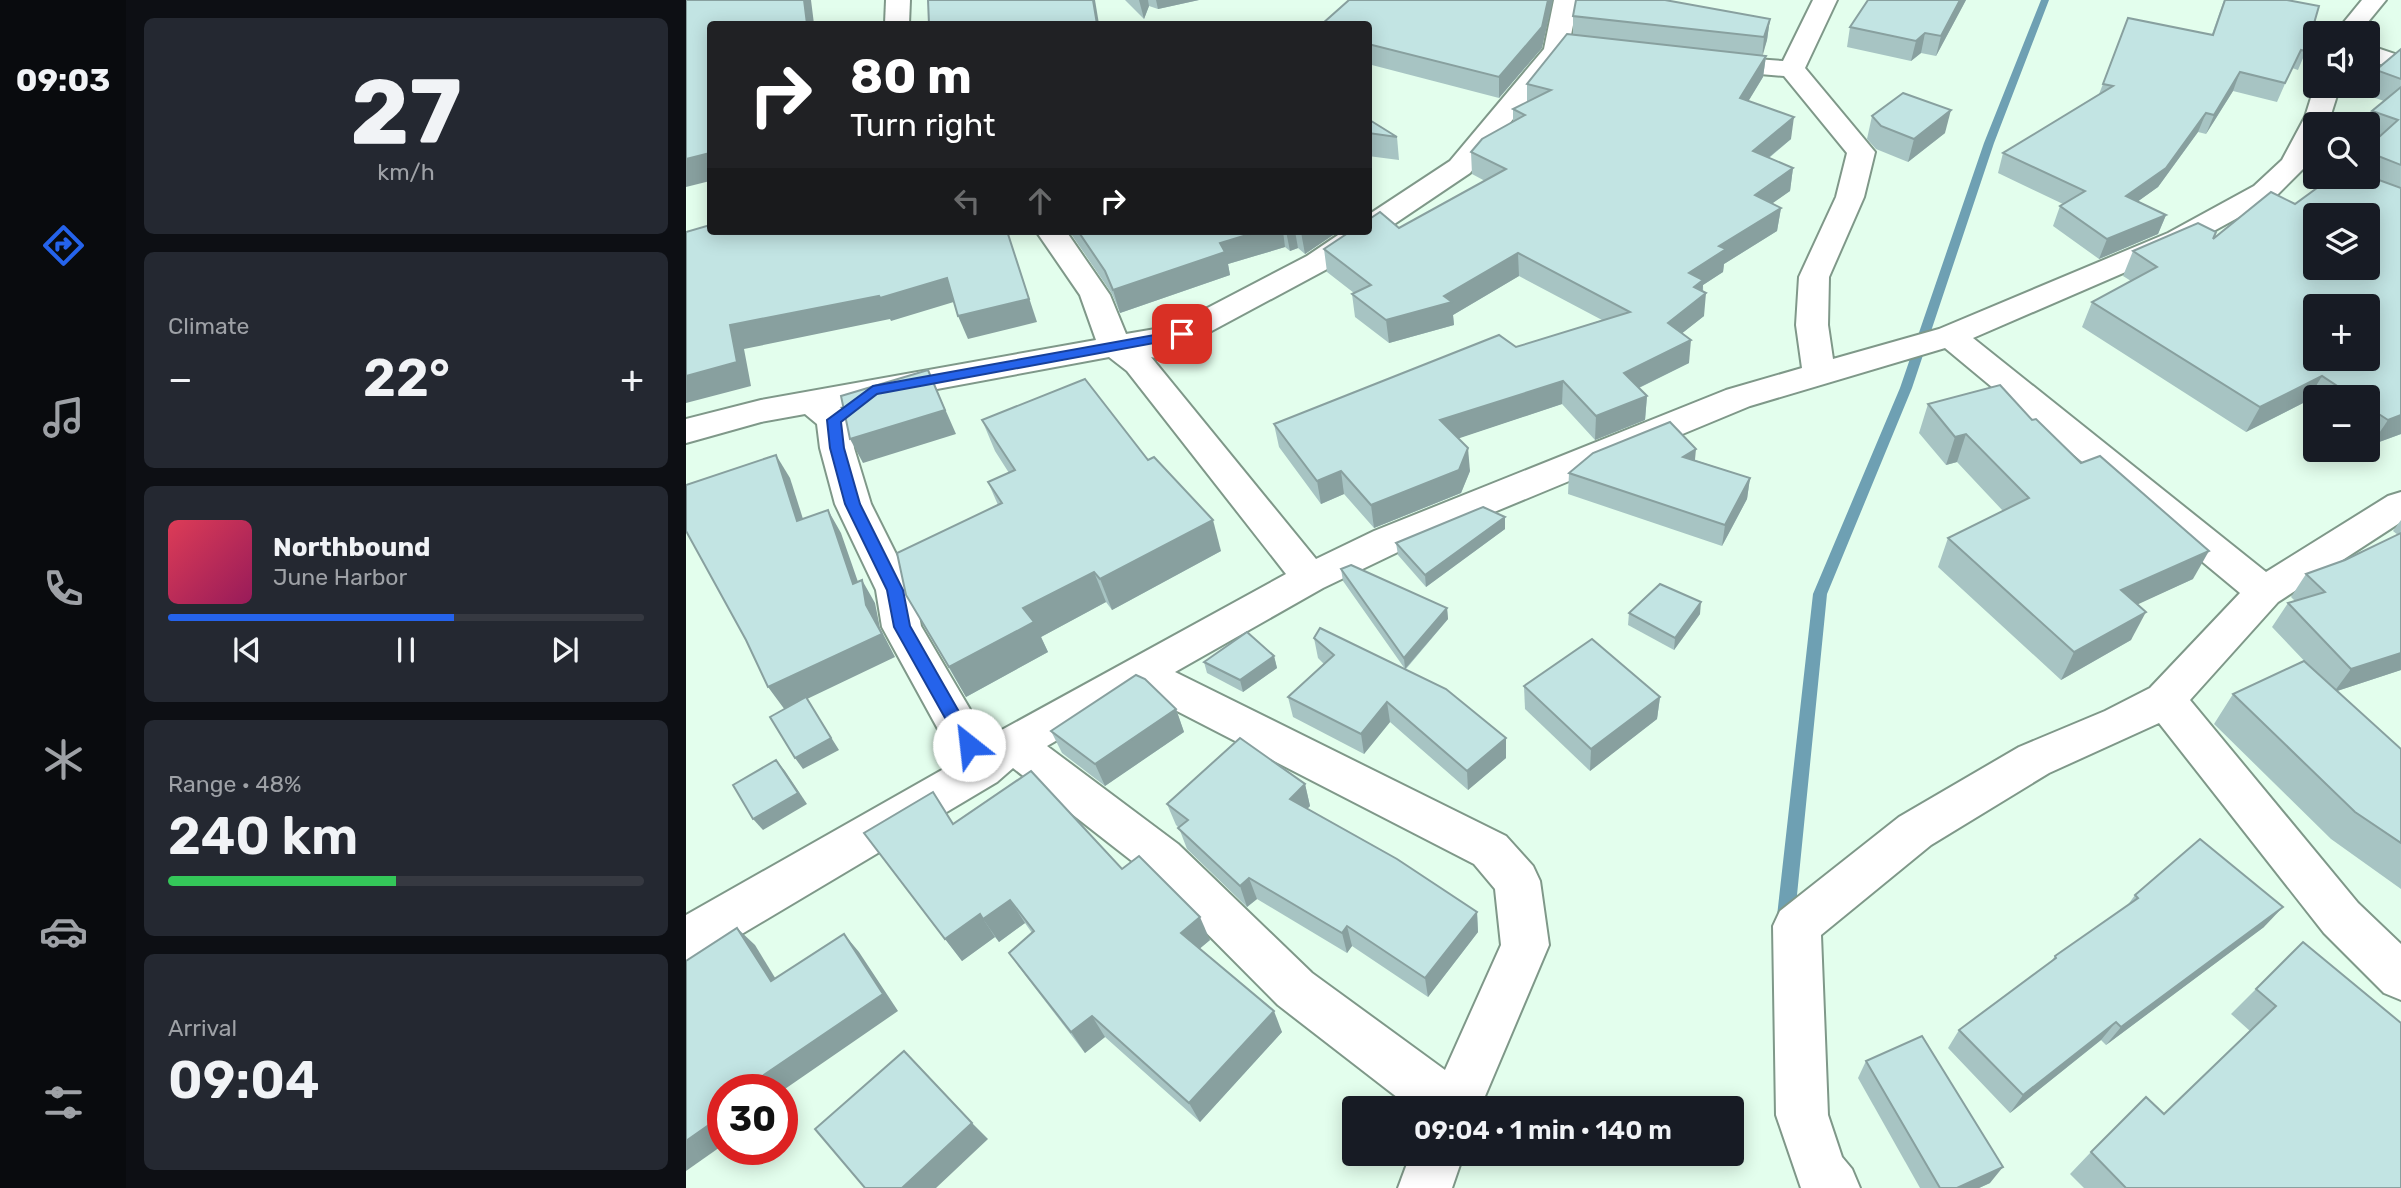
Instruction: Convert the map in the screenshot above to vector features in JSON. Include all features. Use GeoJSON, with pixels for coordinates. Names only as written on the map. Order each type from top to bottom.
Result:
{"type":"FeatureCollection","features":[{"type":"Feature","properties":{"kind":"street"},"geometry":{"type":"LineString","coordinates":[[897,21],[898,0]]}},
{"type":"Feature","properties":{"kind":"street"},"geometry":{"type":"LineString","coordinates":[[1372,226],[1460,167],[1556,50],[1566,0]]}},
{"type":"Feature","properties":{"kind":"street"},"geometry":{"type":"LineString","coordinates":[[1792,69],[1825,0]]}},
{"type":"Feature","properties":{"kind":"street"},"geometry":{"type":"LineString","coordinates":[[2357,21],[2374,0]]}},
{"type":"Feature","properties":{"kind":"street"},"geometry":{"type":"LineString","coordinates":[[1557,45],[1584,48]]}},
{"type":"Feature","properties":{"kind":"street"},"geometry":{"type":"LineString","coordinates":[[2380,56],[2401,64]]}},
{"type":"Feature","properties":{"kind":"street"},"geometry":{"type":"LineString","coordinates":[[1693,61],[1792,69],[1861,152],[1850,197],[1815,277],[1812,325],[1819,374]]}},
{"type":"Feature","properties":{"kind":"street"},"geometry":{"type":"LineString","coordinates":[[686,941],[1139,673],[1310,578],[1387,541],[1738,398],[1950,336],[2178,239],[2264,192],[2303,175]]}},
{"type":"Feature","properties":{"kind":"street"},"geometry":{"type":"LineString","coordinates":[[2356,189],[2401,207]]}},
{"type":"Feature","properties":{"kind":"street"},"geometry":{"type":"LineString","coordinates":[[1054,235],[1094,295],[1127,355],[1310,578]]}},
{"type":"Feature","properties":{"kind":"street"},"geometry":{"type":"LineString","coordinates":[[686,431],[761,411],[823,411],[873,390],[1127,355],[1182,334],[1318,262],[1358,235]]}},
{"type":"Feature","properties":{"kind":"street"},"geometry":{"type":"LineString","coordinates":[[1950,336],[2264,592]]}},
{"type":"Feature","properties":{"kind":"street"},"geometry":{"type":"LineString","coordinates":[[823,411],[853,504],[895,590],[902,627],[998,756],[1162,858],[1294,989],[1438,1096]]}},
{"type":"Feature","properties":{"kind":"street"},"geometry":{"type":"LineString","coordinates":[[1833,1188],[1821,1173],[1802,1115],[1797,926],[1915,831],[2034,760],[2120,723],[2165,700],[2264,592],[2401,505]]}},
{"type":"Feature","properties":{"kind":"street"},"geometry":{"type":"LineString","coordinates":[[1139,673],[1490,850],[1517,881],[1525,944],[1459,1096]]}},
{"type":"Feature","properties":{"kind":"street"},"geometry":{"type":"LineString","coordinates":[[2165,700],[2341,918],[2401,977]]}},
{"type":"Feature","properties":{"kind":"street"},"geometry":{"type":"LineString","coordinates":[[1425,1188],[1433,1166]]}},
{"type":"Feature","properties":{"kind":"building"},"geometry":{"type":"Polygon","coordinates":[[[686,0],[804,0],[807,21],[707,21],[707,154],[686,159],[686,0]]]}},
{"type":"Feature","properties":{"kind":"building"},"geometry":{"type":"Polygon","coordinates":[[[928,0],[1093,0],[1096,21],[929,21],[928,0]]]}},
{"type":"Feature","properties":{"kind":"building"},"geometry":{"type":"Polygon","coordinates":[[[1349,0],[1548,0],[1542,27],[1499,77],[1372,45],[1372,21],[1325,21],[1349,0]]]}},
{"type":"Feature","properties":{"kind":"building"},"geometry":{"type":"Polygon","coordinates":[[[1576,0],[1665,0],[1770,19],[1764,37],[1573,16],[1576,0]]]}},
{"type":"Feature","properties":{"kind":"building"},"geometry":{"type":"Polygon","coordinates":[[[1868,0],[1960,0],[1941,36],[1925,33],[1916,41],[1850,27],[1868,0]]]}},
{"type":"Feature","properties":{"kind":"building"},"geometry":{"type":"Polygon","coordinates":[[[2225,0],[2287,0],[2319,6],[2315,21],[2303,21],[2303,50],[2285,83],[2240,72],[2214,115],[2206,113],[2166,168],[2126,196],[2166,215],[2107,239],[2060,206],[2085,191],[2003,153],[2113,86],[2103,84],[2128,18],[2213,35],[2225,0]]]}},
{"type":"Feature","properties":{"kind":"building"},"geometry":{"type":"Polygon","coordinates":[[[1567,34],[1766,56],[1740,98],[1794,117],[1753,151],[1793,168],[1755,195],[1781,208],[1719,246],[1726,249],[1689,273],[1703,280],[1694,287],[1706,293],[1668,323],[1691,340],[1624,373],[1647,396],[1596,416],[1563,381],[1440,420],[1468,448],[1459,470],[1371,505],[1341,471],[1317,481],[1274,424],[1499,335],[1516,347],[1630,312],[1518,253],[1444,296],[1452,302],[1386,320],[1352,294],[1371,285],[1324,249],[1345,235],[1372,235],[1372,217],[1380,212],[1399,228],[1506,169],[1471,152],[1482,139],[1525,115],[1513,109],[1551,90],[1527,84],[1567,34]]]}},
{"type":"Feature","properties":{"kind":"building"},"geometry":{"type":"Polygon","coordinates":[[[2401,49],[2401,79],[2380,71],[2380,67],[2401,49]]]}},
{"type":"Feature","properties":{"kind":"building"},"geometry":{"type":"Polygon","coordinates":[[[2401,87],[2401,165],[2380,157],[2380,136],[2398,120],[2372,111],[2401,87]]]}},
{"type":"Feature","properties":{"kind":"building"},"geometry":{"type":"Polygon","coordinates":[[[1903,93],[1951,110],[1914,139],[1881,126],[1872,116],[1903,93]]]}},
{"type":"Feature","properties":{"kind":"building"},"geometry":{"type":"Polygon","coordinates":[[[1372,121],[1397,137],[1372,134],[1372,121]]]}},
{"type":"Feature","properties":{"kind":"building"},"geometry":{"type":"Polygon","coordinates":[[[2380,180],[2401,188],[2401,415],[2388,420],[2380,415],[2380,385],[2336,385],[2322,376],[2260,407],[2092,302],[2157,267],[2133,251],[2198,223],[2216,232],[2213,239],[2271,192],[2295,204],[2316,189],[2380,189],[2380,180]]]}},
{"type":"Feature","properties":{"kind":"building"},"geometry":{"type":"Polygon","coordinates":[[[707,226],[707,235],[1008,235],[1029,299],[958,316],[947,278],[880,298],[879,296],[730,325],[737,362],[686,376],[686,232],[707,226]]]}},
{"type":"Feature","properties":{"kind":"building"},"geometry":{"type":"Polygon","coordinates":[[[1081,235],[1247,235],[1220,243],[1225,252],[1113,290],[1105,271],[1081,235]]]}},
{"type":"Feature","properties":{"kind":"building"},"geometry":{"type":"Polygon","coordinates":[[[928,370],[945,410],[850,439],[841,396],[928,370]]]}},
{"type":"Feature","properties":{"kind":"building"},"geometry":{"type":"Polygon","coordinates":[[[1085,379],[1148,460],[1154,457],[1213,520],[1100,579],[1094,572],[1023,608],[1034,622],[949,667],[906,595],[897,553],[1002,503],[988,482],[1015,470],[982,420],[1085,379]]]}},
{"type":"Feature","properties":{"kind":"building"},"geometry":{"type":"Polygon","coordinates":[[[2000,385],[2032,420],[2036,419],[2081,463],[2100,456],[2209,551],[2121,590],[2146,612],[2074,652],[1948,538],[2029,498],[1966,434],[1955,437],[1928,404],[2000,385]]]}},
{"type":"Feature","properties":{"kind":"building"},"geometry":{"type":"Polygon","coordinates":[[[1670,422],[1696,449],[1683,457],[1750,478],[1725,525],[1569,473],[1593,453],[1670,422]]]}},
{"type":"Feature","properties":{"kind":"building"},"geometry":{"type":"Polygon","coordinates":[[[776,455],[797,521],[828,510],[853,584],[862,580],[866,605],[882,634],[768,687],[746,640],[686,531],[686,485],[776,455]]]}},
{"type":"Feature","properties":{"kind":"building"},"geometry":{"type":"Polygon","coordinates":[[[1483,507],[1505,517],[1425,575],[1396,543],[1483,507]]]}},
{"type":"Feature","properties":{"kind":"building"},"geometry":{"type":"Polygon","coordinates":[[[2401,533],[2401,653],[2351,669],[2288,603],[2325,592],[2306,574],[2345,560],[2401,533]]]}},
{"type":"Feature","properties":{"kind":"building"},"geometry":{"type":"Polygon","coordinates":[[[1351,565],[1447,608],[1404,658],[1341,569],[1351,565]]]}},
{"type":"Feature","properties":{"kind":"building"},"geometry":{"type":"Polygon","coordinates":[[[1660,584],[1701,602],[1675,638],[1629,613],[1660,584]]]}},
{"type":"Feature","properties":{"kind":"building"},"geometry":{"type":"Polygon","coordinates":[[[1320,628],[1446,689],[1506,738],[1467,771],[1387,702],[1361,734],[1288,697],[1334,655],[1314,638],[1320,628]]]}},
{"type":"Feature","properties":{"kind":"building"},"geometry":{"type":"Polygon","coordinates":[[[1247,632],[1274,656],[1240,680],[1204,662],[1247,632]]]}},
{"type":"Feature","properties":{"kind":"building"},"geometry":{"type":"Polygon","coordinates":[[[1592,639],[1660,697],[1591,749],[1524,686],[1592,639]]]}},
{"type":"Feature","properties":{"kind":"building"},"geometry":{"type":"Polygon","coordinates":[[[2304,661],[2401,749],[2401,843],[2355,812],[2233,694],[2304,661]]]}},
{"type":"Feature","properties":{"kind":"building"},"geometry":{"type":"Polygon","coordinates":[[[1136,675],[1145,679],[1176,709],[1095,764],[1051,731],[1136,675]]]}},
{"type":"Feature","properties":{"kind":"building"},"geometry":{"type":"Polygon","coordinates":[[[806,697],[831,738],[795,758],[770,717],[806,697]]]}},
{"type":"Feature","properties":{"kind":"building"},"geometry":{"type":"Polygon","coordinates":[[[1240,738],[1305,784],[1290,799],[1397,859],[1477,912],[1425,978],[1347,926],[1342,933],[1249,878],[1240,886],[1178,828],[1188,820],[1167,804],[1240,738]]]}},
{"type":"Feature","properties":{"kind":"building"},"geometry":{"type":"Polygon","coordinates":[[[776,760],[798,793],[753,819],[733,785],[776,760]]]}},
{"type":"Feature","properties":{"kind":"building"},"geometry":{"type":"Polygon","coordinates":[[[1031,771],[1122,869],[1139,856],[1200,917],[1181,933],[1274,1011],[1189,1103],[1092,1016],[1071,1032],[1009,953],[1034,931],[1010,900],[983,919],[980,914],[945,939],[864,833],[933,792],[953,824],[1031,771]]]}},
{"type":"Feature","properties":{"kind":"building"},"geometry":{"type":"Polygon","coordinates":[[[2200,839],[2283,907],[2121,1027],[2116,1022],[2023,1095],[1959,1030],[2056,958],[2055,956],[2138,898],[2135,895],[2200,839]]]}},
{"type":"Feature","properties":{"kind":"building"},"geometry":{"type":"Polygon","coordinates":[[[737,928],[771,981],[844,934],[883,994],[765,1074],[707,1074],[707,1126],[686,1141],[686,961],[737,928]]]}},
{"type":"Feature","properties":{"kind":"building"},"geometry":{"type":"Polygon","coordinates":[[[2303,942],[2401,1023],[2401,1188],[2126,1188],[2091,1152],[2146,1097],[2164,1114],[2276,1006],[2256,989],[2303,942]]]}},
{"type":"Feature","properties":{"kind":"building"},"geometry":{"type":"Polygon","coordinates":[[[1922,1036],[2003,1167],[1957,1188],[1940,1188],[1866,1061],[1922,1036]]]}},
{"type":"Feature","properties":{"kind":"building"},"geometry":{"type":"Polygon","coordinates":[[[904,1051],[972,1123],[902,1188],[865,1188],[815,1129],[904,1051]]]}},
{"type":"Feature","properties":{"kind":"waterway"},"geometry":{"type":"LineString","coordinates":[[1785,925],[1820,594],[1906,388],[1989,143],[2045,0]]}},
{"type":"Feature","properties":{"kind":"route"},"geometry":{"type":"LineString","coordinates":[[969,745],[902,627],[895,590],[853,504],[837,448],[834,420],[873,390],[1182,334]]}}]}
